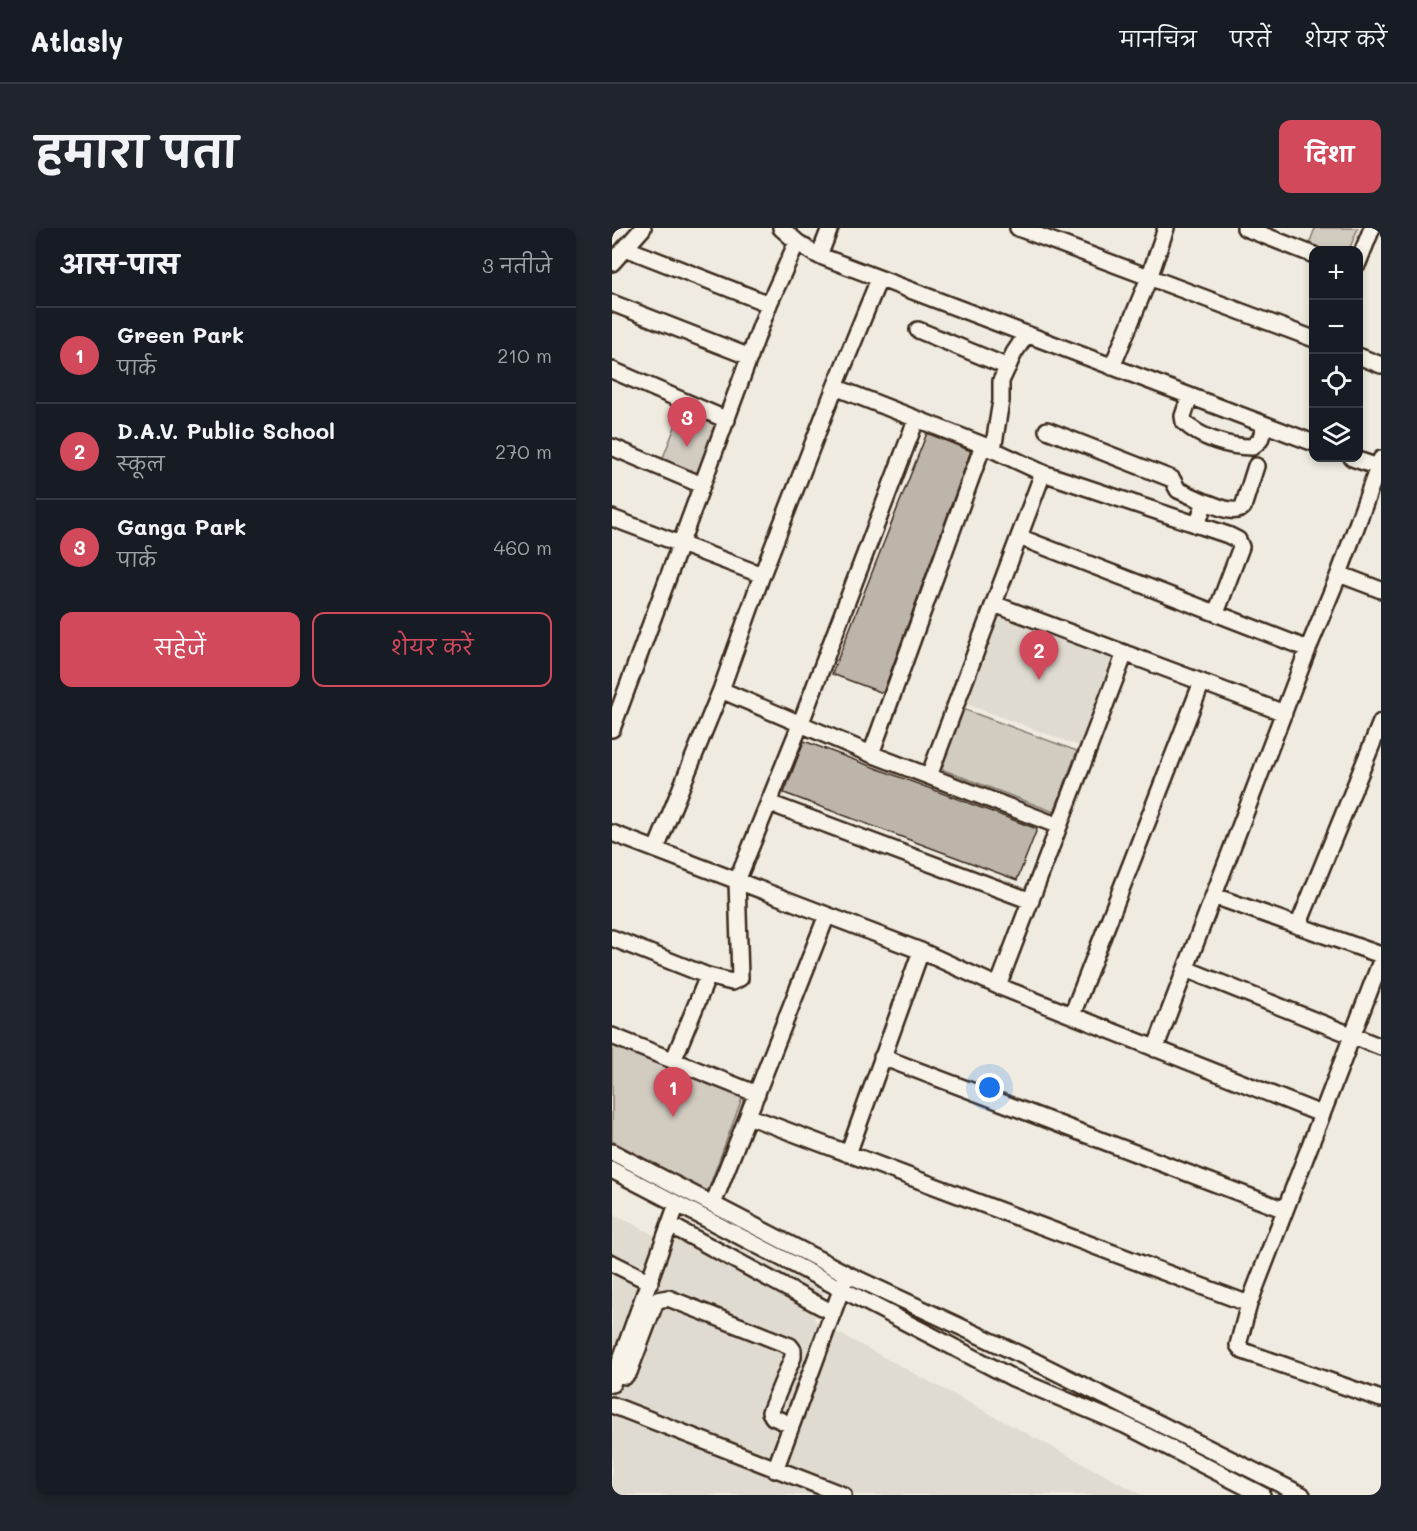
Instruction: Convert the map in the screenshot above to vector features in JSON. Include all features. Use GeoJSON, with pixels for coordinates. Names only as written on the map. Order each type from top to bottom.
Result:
{"type":"FeatureCollection","features":[{"type":"Feature","properties":{"kind":"street"},"geometry":{"type":"LineString","coordinates":[[612,263],[643,228]]}},
{"type":"Feature","properties":{"kind":"street"},"geometry":{"type":"LineString","coordinates":[[781,228],[819,256],[1309,441]]}},
{"type":"Feature","properties":{"kind":"street"},"geometry":{"type":"LineString","coordinates":[[819,256],[830,228]]}},
{"type":"Feature","properties":{"kind":"street"},"geometry":{"type":"LineString","coordinates":[[1018,228],[1309,337]]}},
{"type":"Feature","properties":{"kind":"street"},"geometry":{"type":"LineString","coordinates":[[1112,367],[1149,278],[1166,228]]}},
{"type":"Feature","properties":{"kind":"street"},"geometry":{"type":"LineString","coordinates":[[1245,228],[1309,253]]}},
{"type":"Feature","properties":{"kind":"street"},"geometry":{"type":"LineString","coordinates":[[1363,251],[1371,228]]}},
{"type":"Feature","properties":{"kind":"street"},"geometry":{"type":"LineString","coordinates":[[612,729],[769,304],[797,242]]}},
{"type":"Feature","properties":{"kind":"street"},"geometry":{"type":"LineString","coordinates":[[625,248],[769,304]]}},
{"type":"Feature","properties":{"kind":"street"},"geometry":{"type":"LineString","coordinates":[[656,849],[721,690],[762,575],[879,279]]}},
{"type":"Feature","properties":{"kind":"street"},"geometry":{"type":"LineString","coordinates":[[612,303],[750,357]]}},
{"type":"Feature","properties":{"kind":"street"},"geometry":{"type":"LineString","coordinates":[[918,330],[1008,367]]}},
{"type":"Feature","properties":{"kind":"street"},"geometry":{"type":"LineString","coordinates":[[871,754],[988,448],[1001,401],[1001,381],[1026,335]]}},
{"type":"Feature","properties":{"kind":"street"},"geometry":{"type":"LineString","coordinates":[[1363,358],[1381,365]]}},
{"type":"Feature","properties":{"kind":"street"},"geometry":{"type":"LineString","coordinates":[[612,369],[727,420]]}},
{"type":"Feature","properties":{"kind":"street"},"geometry":{"type":"LineString","coordinates":[[835,387],[988,448],[1043,473],[1238,540],[1240,544],[1216,613]]}},
{"type":"Feature","properties":{"kind":"street"},"geometry":{"type":"LineString","coordinates":[[1190,396],[1183,416],[1184,422],[1193,431],[1239,447],[1252,447],[1260,440],[1265,425]]}},
{"type":"Feature","properties":{"kind":"street"},"geometry":{"type":"LineString","coordinates":[[612,938],[708,976],[732,982],[740,978],[737,881],[800,725],[916,420]]}},
{"type":"Feature","properties":{"kind":"street"},"geometry":{"type":"LineString","coordinates":[[1047,430],[1172,479],[1178,490],[1234,512],[1243,507],[1256,466]]}},
{"type":"Feature","properties":{"kind":"street"},"geometry":{"type":"LineString","coordinates":[[612,447],[702,485]]}},
{"type":"Feature","properties":{"kind":"street"},"geometry":{"type":"LineString","coordinates":[[1155,1048],[1308,649],[1340,574],[1380,463],[1363,460]]}},
{"type":"Feature","properties":{"kind":"street"},"geometry":{"type":"LineString","coordinates":[[929,776],[1043,473]]}},
{"type":"Feature","properties":{"kind":"street"},"geometry":{"type":"LineString","coordinates":[[1197,525],[1206,502]]}},
{"type":"Feature","properties":{"kind":"street"},"geometry":{"type":"LineString","coordinates":[[613,522],[682,543],[762,575]]}},
{"type":"Feature","properties":{"kind":"street"},"geometry":{"type":"LineString","coordinates":[[1019,537],[1308,649]]}},
{"type":"Feature","properties":{"kind":"street"},"geometry":{"type":"LineString","coordinates":[[1340,574],[1381,590]]}},
{"type":"Feature","properties":{"kind":"street"},"geometry":{"type":"LineString","coordinates":[[994,604],[1284,713]]}},
{"type":"Feature","properties":{"kind":"street"},"geometry":{"type":"LineString","coordinates":[[998,986],[1125,653]]}},
{"type":"Feature","properties":{"kind":"street"},"geometry":{"type":"LineString","coordinates":[[1072,1016],[1202,682]]}},
{"type":"Feature","properties":{"kind":"street"},"geometry":{"type":"LineString","coordinates":[[721,690],[871,754],[1059,826]]}},
{"type":"Feature","properties":{"kind":"street"},"geometry":{"type":"LineString","coordinates":[[1298,926],[1381,722]]}},
{"type":"Feature","properties":{"kind":"street"},"geometry":{"type":"LineString","coordinates":[[769,803],[1031,901]]}},
{"type":"Feature","properties":{"kind":"street"},"geometry":{"type":"LineString","coordinates":[[612,833],[921,951],[998,986],[1321,1114]]}},
{"type":"Feature","properties":{"kind":"street"},"geometry":{"type":"LineString","coordinates":[[1214,896],[1381,955]]}},
{"type":"Feature","properties":{"kind":"street"},"geometry":{"type":"LineString","coordinates":[[713,1204],[827,915]]}},
{"type":"Feature","properties":{"kind":"street"},"geometry":{"type":"LineString","coordinates":[[848,1154],[921,951]]}},
{"type":"Feature","properties":{"kind":"street"},"geometry":{"type":"LineString","coordinates":[[1381,961],[1249,1304],[1238,1343],[1239,1349],[1381,1400]]}},
{"type":"Feature","properties":{"kind":"street"},"geometry":{"type":"LineString","coordinates":[[1186,969],[1381,1047]]}},
{"type":"Feature","properties":{"kind":"street"},"geometry":{"type":"LineString","coordinates":[[673,1060],[708,976]]}},
{"type":"Feature","properties":{"kind":"street"},"geometry":{"type":"LineString","coordinates":[[612,1036],[757,1094]]}},
{"type":"Feature","properties":{"kind":"street"},"geometry":{"type":"LineString","coordinates":[[882,1057],[1285,1210]]}},
{"type":"Feature","properties":{"kind":"street"},"geometry":{"type":"LineString","coordinates":[[748,1116],[1249,1304]]}},
{"type":"Feature","properties":{"kind":"street"},"geometry":{"type":"LineString","coordinates":[[612,1152],[847,1274],[1030,1359],[1302,1495]]}},
{"type":"Feature","properties":{"kind":"street"},"geometry":{"type":"LineString","coordinates":[[612,1170],[1013,1378],[1125,1425],[1262,1495]]}},
{"type":"Feature","properties":{"kind":"street"},"geometry":{"type":"LineString","coordinates":[[614,1379],[677,1204]]}},
{"type":"Feature","properties":{"kind":"street"},"geometry":{"type":"LineString","coordinates":[[670,1225],[833,1313]]}},
{"type":"Feature","properties":{"kind":"street"},"geometry":{"type":"LineString","coordinates":[[612,1263],[650,1282]]}},
{"type":"Feature","properties":{"kind":"street"},"geometry":{"type":"LineString","coordinates":[[775,1470],[847,1274]]}},
{"type":"Feature","properties":{"kind":"street"},"geometry":{"type":"LineString","coordinates":[[614,1379],[630,1372],[657,1300],[668,1298],[790,1346],[793,1350],[793,1357],[770,1412],[773,1417],[791,1425]]}},
{"type":"Feature","properties":{"kind":"street"},"geometry":{"type":"LineString","coordinates":[[612,1405],[826,1492],[843,1495]]}},
{"type":"Feature","properties":{"kind":"shaded area"},"geometry":{"type":"Polygon","coordinates":[[[1315,228],[1358,228],[1351,246],[1308,247],[1315,228]]]}},
{"type":"Feature","properties":{"kind":"shaded area"},"geometry":{"type":"Polygon","coordinates":[[[682,409],[717,422],[697,474],[662,460],[682,409]]]}},
{"type":"Feature","properties":{"kind":"shaded area"},"geometry":{"type":"Polygon","coordinates":[[[999,614],[1112,656],[1079,746],[966,704],[999,614]]]}},
{"type":"Feature","properties":{"kind":"shaded area"},"geometry":{"type":"Polygon","coordinates":[[[963,709],[1077,751],[1054,812],[941,769],[963,709]]]}},
{"type":"Feature","properties":{"kind":"shaded area"},"geometry":{"type":"Polygon","coordinates":[[[612,1042],[744,1093],[707,1193],[612,1141],[612,1042]]]}},
{"type":"Feature","properties":{"kind":"shaded area"},"geometry":{"type":"Polygon","coordinates":[[[612,1213],[673,1245],[682,1221],[824,1292],[814,1320],[1142,1495],[612,1495],[612,1213]]]}},
{"type":"Feature","properties":{"kind":"building"},"geometry":{"type":"Polygon","coordinates":[[[927,433],[971,451],[883,693],[832,674],[927,433]]]}},
{"type":"Feature","properties":{"kind":"building"},"geometry":{"type":"Polygon","coordinates":[[[804,741],[1037,829],[1017,880],[784,793],[804,741]]]}},
{"type":"Feature","properties":{"kind":"waterway"},"geometry":{"type":"LineString","coordinates":[[612,233],[616,228]]}},
{"type":"Feature","properties":{"kind":"place","name":"Ganga Park"},"geometry":{"type":"Point","coordinates":[687,447]}},
{"type":"Feature","properties":{"kind":"place","name":"D.A.V. Public School"},"geometry":{"type":"Point","coordinates":[1039,680]}},
{"type":"Feature","properties":{"kind":"place","name":"Green Park"},"geometry":{"type":"Point","coordinates":[673,1117]}}]}
